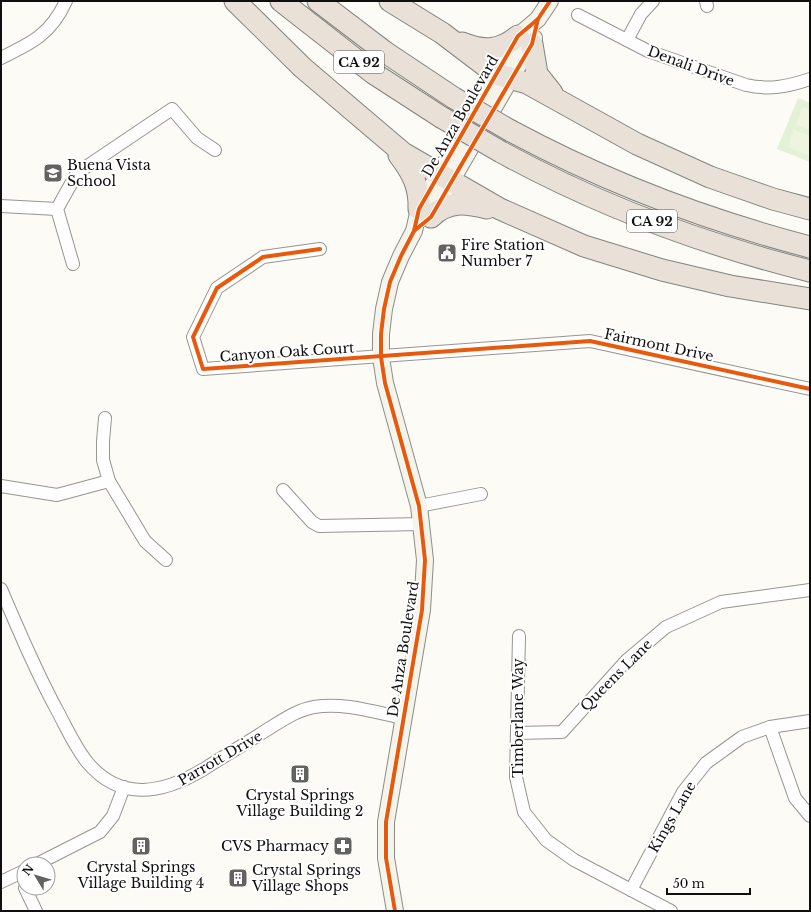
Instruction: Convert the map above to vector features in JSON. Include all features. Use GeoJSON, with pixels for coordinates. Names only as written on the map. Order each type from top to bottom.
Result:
{"type":"FeatureCollection","features":[{"type":"Feature","properties":{"kind":"highway"},"geometry":{"type":"LineString","coordinates":[[235,1],[303,68],[411,159],[515,217]]}},
{"type":"Feature","properties":{"kind":"highway","name":"CA 92"},"geometry":{"type":"LineString","coordinates":[[281,1],[358,62],[441,117],[501,152],[567,185],[651,221],[726,247],[810,271]]}},
{"type":"Feature","properties":{"kind":"highway","name":"CA 92"},"geometry":{"type":"LineString","coordinates":[[318,1],[385,52],[454,98],[511,130],[580,165],[652,196],[726,223],[810,247]]}},
{"type":"Feature","properties":{"kind":"highway"},"geometry":{"type":"LineString","coordinates":[[390,1],[442,33],[504,76],[527,83],[632,141],[690,169],[751,192],[810,209]]}},
{"type":"Feature","properties":{"kind":"highway"},"geometry":{"type":"LineString","coordinates":[[442,33],[470,46],[489,50],[525,40],[539,78],[550,92],[564,104]]}},
{"type":"Feature","properties":{"kind":"highway"},"geometry":{"type":"LineString","coordinates":[[387,140],[415,179],[425,213],[458,204],[476,205],[515,217],[584,246],[662,270],[730,286],[810,299]]}},
{"type":"Feature","properties":{"kind":"street"},"geometry":{"type":"LineString","coordinates":[[1,58],[31,43],[47,31],[59,17],[66,1]]}},
{"type":"Feature","properties":{"kind":"street","name":"De Anza Boulevard"},"geometry":{"type":"LineString","coordinates":[[395,911],[386,858],[386,822],[424,595],[425,560],[419,506],[388,395],[382,357],[382,322],[387,295],[395,269],[414,231],[525,40],[550,1]]}},
{"type":"Feature","properties":{"kind":"street"},"geometry":{"type":"LineString","coordinates":[[627,40],[641,14],[653,1]]}},
{"type":"Feature","properties":{"kind":"street","name":"Denali Drive"},"geometry":{"type":"LineString","coordinates":[[578,15],[671,61],[762,89],[780,88],[810,79]]}},
{"type":"Feature","properties":{"kind":"street"},"geometry":{"type":"LineString","coordinates":[[73,264],[57,209],[77,173],[172,109],[197,138],[215,150]]}},
{"type":"Feature","properties":{"kind":"street"},"geometry":{"type":"LineString","coordinates":[[1,206],[57,209]]}},
{"type":"Feature","properties":{"kind":"street","name":"Canyon Oak Court"},"geometry":{"type":"LineString","coordinates":[[320,249],[263,257],[217,288],[193,337],[203,369],[382,357]]}},
{"type":"Feature","properties":{"kind":"street","name":"Fairmont Drive"},"geometry":{"type":"LineString","coordinates":[[382,357],[590,341],[810,389]]}},
{"type":"Feature","properties":{"kind":"street"},"geometry":{"type":"LineString","coordinates":[[105,418],[103,460],[109,481],[145,541],[166,560]]}},
{"type":"Feature","properties":{"kind":"street"},"geometry":{"type":"LineString","coordinates":[[1,486],[57,495],[109,481]]}},
{"type":"Feature","properties":{"kind":"street"},"geometry":{"type":"LineString","coordinates":[[283,490],[312,522],[319,526],[422,524]]}},
{"type":"Feature","properties":{"kind":"street"},"geometry":{"type":"LineString","coordinates":[[419,506],[481,494]]}},
{"type":"Feature","properties":{"kind":"street","name":"Parrott Drive"},"geometry":{"type":"LineString","coordinates":[[1,589],[39,678],[81,752],[87,761],[102,776],[124,787],[154,790],[177,784],[289,717],[312,708],[337,706],[403,718]]}},
{"type":"Feature","properties":{"kind":"street","name":"Queens Lane"},"geometry":{"type":"LineString","coordinates":[[517,733],[562,732],[627,660],[666,627],[721,602],[810,590]]}},
{"type":"Feature","properties":{"kind":"street","name":"Timberlane Way"},"geometry":{"type":"LineString","coordinates":[[519,636],[516,777],[524,812],[546,840],[574,860],[671,911]]}},
{"type":"Feature","properties":{"kind":"street","name":"Kings Lane"},"geometry":{"type":"LineString","coordinates":[[631,890],[683,792],[706,762],[742,737],[770,727],[810,721]]}},
{"type":"Feature","properties":{"kind":"street"},"geometry":{"type":"LineString","coordinates":[[770,727],[795,798],[810,816]]}},
{"type":"Feature","properties":{"kind":"street"},"geometry":{"type":"LineString","coordinates":[[53,856],[100,832],[113,816],[124,787]]}},
{"type":"Feature","properties":{"kind":"street"},"geometry":{"type":"LineString","coordinates":[[1,882],[16,874]]}},
{"type":"Feature","properties":{"kind":"street"},"geometry":{"type":"LineString","coordinates":[[29,896],[36,911]]}},
{"type":"Feature","properties":{"kind":"green space"},"geometry":{"type":"Polygon","coordinates":[[[798,98],[810,103],[810,162],[777,149],[798,98]]]}},
{"type":"Feature","properties":{"kind":"green space"},"geometry":{"type":"Polygon","coordinates":[[[803,107],[810,110],[810,130],[796,125],[803,107]]]}},
{"type":"Feature","properties":{"kind":"green space"},"geometry":{"type":"Polygon","coordinates":[[[794,130],[810,136],[810,156],[788,147],[794,130]]]}},
{"type":"Feature","properties":{"kind":"cycle path"},"geometry":{"type":"LineString","coordinates":[[395,911],[386,858],[386,822],[422,610],[425,560],[419,506],[385,383],[381,357],[381,334],[384,309],[390,282],[414,231],[419,209],[518,36],[538,19],[550,1]]}},
{"type":"Feature","properties":{"kind":"cycle path"},"geometry":{"type":"LineString","coordinates":[[414,231],[431,217],[532,44],[538,19]]}},
{"type":"Feature","properties":{"kind":"cycle path"},"geometry":{"type":"LineString","coordinates":[[320,249],[263,257],[217,288],[193,337],[203,369],[590,341],[810,389]]}},
{"type":"Feature","properties":{"kind":"place","name":"Buena Vista School"},"geometry":{"type":"Point","coordinates":[53,173]}},
{"type":"Feature","properties":{"kind":"place","name":"Fire Station Number 7"},"geometry":{"type":"Point","coordinates":[447,253]}},
{"type":"Feature","properties":{"kind":"place","name":"Crystal Springs Village Building 2"},"geometry":{"type":"Point","coordinates":[300,774]}},
{"type":"Feature","properties":{"kind":"place","name":"Crystal Springs Village Building 4"},"geometry":{"type":"Point","coordinates":[141,846]}},
{"type":"Feature","properties":{"kind":"place","name":"CVS Pharmacy"},"geometry":{"type":"Point","coordinates":[343,846]}},
{"type":"Feature","properties":{"kind":"place","name":"Crystal Springs Village Shops"},"geometry":{"type":"Point","coordinates":[238,878]}}]}
